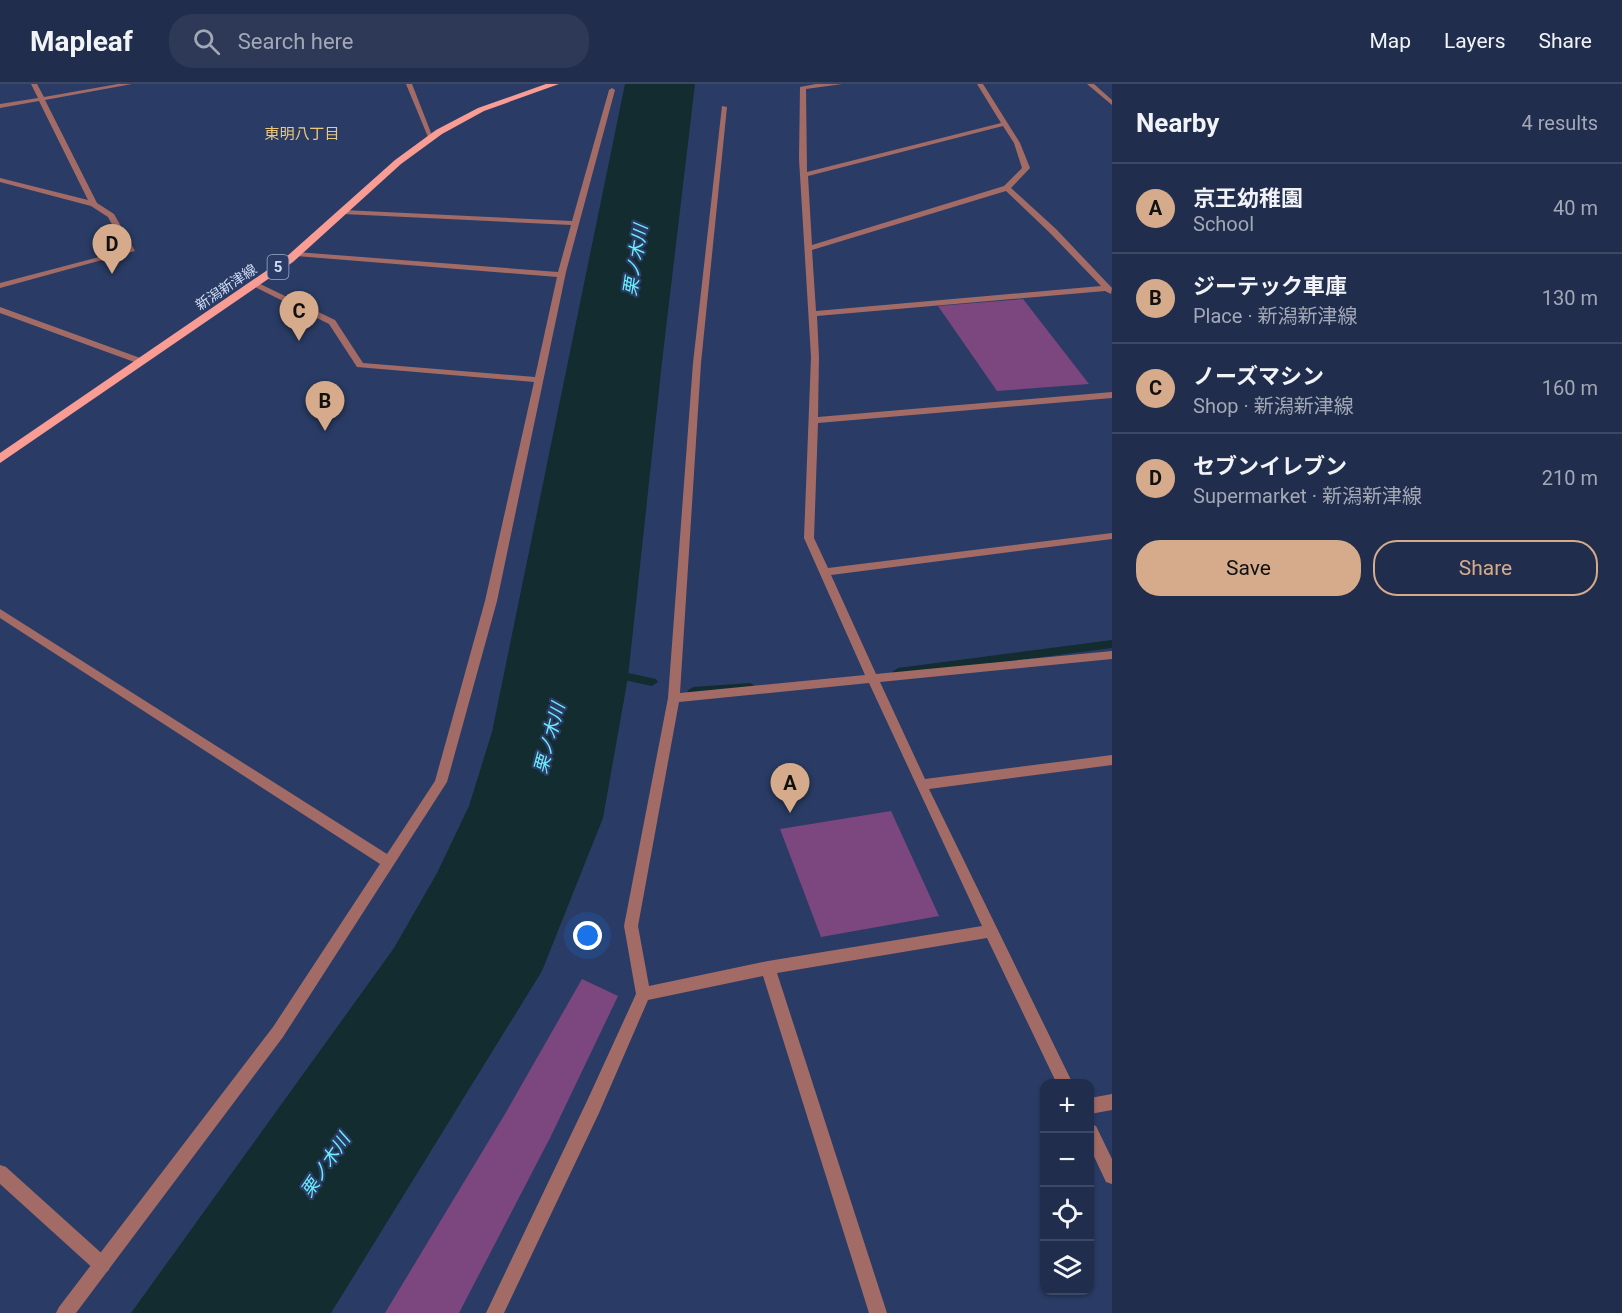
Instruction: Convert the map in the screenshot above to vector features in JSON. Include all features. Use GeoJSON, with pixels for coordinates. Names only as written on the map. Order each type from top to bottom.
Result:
{"type":"FeatureCollection","features":[{"type":"Feature","properties":{"kind":"main road","name":"新潟新津線"},"geometry":{"type":"LineString","coordinates":[[0,459],[296,254],[377,179],[431,137],[473,111],[515,94],[555,84]]}},
{"type":"Feature","properties":{"kind":"street"},"geometry":{"type":"LineString","coordinates":[[33,84],[94,204]]}},
{"type":"Feature","properties":{"kind":"street"},"geometry":{"type":"LineString","coordinates":[[0,106],[129,84]]}},
{"type":"Feature","properties":{"kind":"street"},"geometry":{"type":"LineString","coordinates":[[409,84],[431,137]]}},
{"type":"Feature","properties":{"kind":"street"},"geometry":{"type":"LineString","coordinates":[[839,84],[803,87],[804,175],[815,357],[809,538],[921,785],[1063,1079]]}},
{"type":"Feature","properties":{"kind":"street"},"geometry":{"type":"LineString","coordinates":[[810,248],[1007,188],[1026,168],[1017,143],[980,84]]}},
{"type":"Feature","properties":{"kind":"street"},"geometry":{"type":"LineString","coordinates":[[1090,84],[1112,103]]}},
{"type":"Feature","properties":{"kind":"street"},"geometry":{"type":"LineString","coordinates":[[65,1313],[278,1032],[441,782],[491,601],[561,275],[612,90]]}},
{"type":"Feature","properties":{"kind":"street"},"geometry":{"type":"LineString","coordinates":[[495,1313],[593,1107],[643,994],[631,926],[674,698],[698,363],[724,108]]}},
{"type":"Feature","properties":{"kind":"street"},"geometry":{"type":"LineString","coordinates":[[804,175],[1005,124]]}},
{"type":"Feature","properties":{"kind":"street"},"geometry":{"type":"LineString","coordinates":[[0,180],[94,204],[111,216],[131,251],[0,286]]}},
{"type":"Feature","properties":{"kind":"street"},"geometry":{"type":"LineString","coordinates":[[1007,188],[1053,231],[1110,291]]}},
{"type":"Feature","properties":{"kind":"street"},"geometry":{"type":"LineString","coordinates":[[343,212],[575,223]]}},
{"type":"Feature","properties":{"kind":"street"},"geometry":{"type":"LineString","coordinates":[[296,254],[561,275]]}},
{"type":"Feature","properties":{"kind":"street"},"geometry":{"type":"LineString","coordinates":[[253,284],[332,322],[360,365],[537,380]]}},
{"type":"Feature","properties":{"kind":"street"},"geometry":{"type":"LineString","coordinates":[[812,314],[1110,291]]}},
{"type":"Feature","properties":{"kind":"street"},"geometry":{"type":"LineString","coordinates":[[0,310],[140,362]]}},
{"type":"Feature","properties":{"kind":"street"},"geometry":{"type":"LineString","coordinates":[[814,420],[1112,395]]}},
{"type":"Feature","properties":{"kind":"street"},"geometry":{"type":"LineString","coordinates":[[825,572],[1112,536]]}},
{"type":"Feature","properties":{"kind":"street"},"geometry":{"type":"LineString","coordinates":[[0,613],[389,862]]}},
{"type":"Feature","properties":{"kind":"street"},"geometry":{"type":"LineString","coordinates":[[674,698],[1112,655]]}},
{"type":"Feature","properties":{"kind":"street"},"geometry":{"type":"LineString","coordinates":[[921,785],[1112,760]]}},
{"type":"Feature","properties":{"kind":"street"},"geometry":{"type":"LineString","coordinates":[[643,994],[768,968],[990,931]]}},
{"type":"Feature","properties":{"kind":"street"},"geometry":{"type":"LineString","coordinates":[[768,968],[878,1313]]}},
{"type":"Feature","properties":{"kind":"street"},"geometry":{"type":"LineString","coordinates":[[1094,1105],[1112,1102]]}},
{"type":"Feature","properties":{"kind":"street"},"geometry":{"type":"LineString","coordinates":[[1090,1133],[1112,1176]]}},
{"type":"Feature","properties":{"kind":"street"},"geometry":{"type":"LineString","coordinates":[[0,1173],[102,1265]]}},
{"type":"Feature","properties":{"kind":"shaded area"},"geometry":{"type":"Polygon","coordinates":[[[1023,299],[1089,384],[997,391],[938,306],[1023,299]]]}},
{"type":"Feature","properties":{"kind":"shaded area"},"geometry":{"type":"Polygon","coordinates":[[[891,811],[939,916],[821,937],[780,829],[891,811]]]}},
{"type":"Feature","properties":{"kind":"shaded area"},"geometry":{"type":"Polygon","coordinates":[[[582,979],[618,996],[551,1136],[459,1313],[385,1313],[505,1114],[582,979]]]}},
{"type":"Feature","properties":{"kind":"water","name":"栗ノ木川"},"geometry":{"type":"Polygon","coordinates":[[[625,84],[695,84],[628,677],[603,818],[542,971],[331,1313],[131,1313],[394,948],[437,873],[469,806],[492,732],[625,84]]]}},
{"type":"Feature","properties":{"kind":"waterway"},"geometry":{"type":"LineString","coordinates":[[898,672],[1112,644]]}},
{"type":"Feature","properties":{"kind":"waterway"},"geometry":{"type":"LineString","coordinates":[[628,677],[652,682]]}},
{"type":"Feature","properties":{"kind":"waterway"},"geometry":{"type":"LineString","coordinates":[[693,691],[750,687]]}},
{"type":"Feature","properties":{"kind":"place","name":"セブンイレブン"},"geometry":{"type":"Point","coordinates":[112,274]}},
{"type":"Feature","properties":{"kind":"place","name":"ノーズマシン"},"geometry":{"type":"Point","coordinates":[299,341]}},
{"type":"Feature","properties":{"kind":"place","name":"ジーテック車庫"},"geometry":{"type":"Point","coordinates":[325,431]}},
{"type":"Feature","properties":{"kind":"place","name":"京王幼稚園"},"geometry":{"type":"Point","coordinates":[790,813]}},
{"type":"Feature","properties":{"kind":"district","name":"東明八丁目"},"geometry":{"type":"Point","coordinates":[302,134]}}]}
